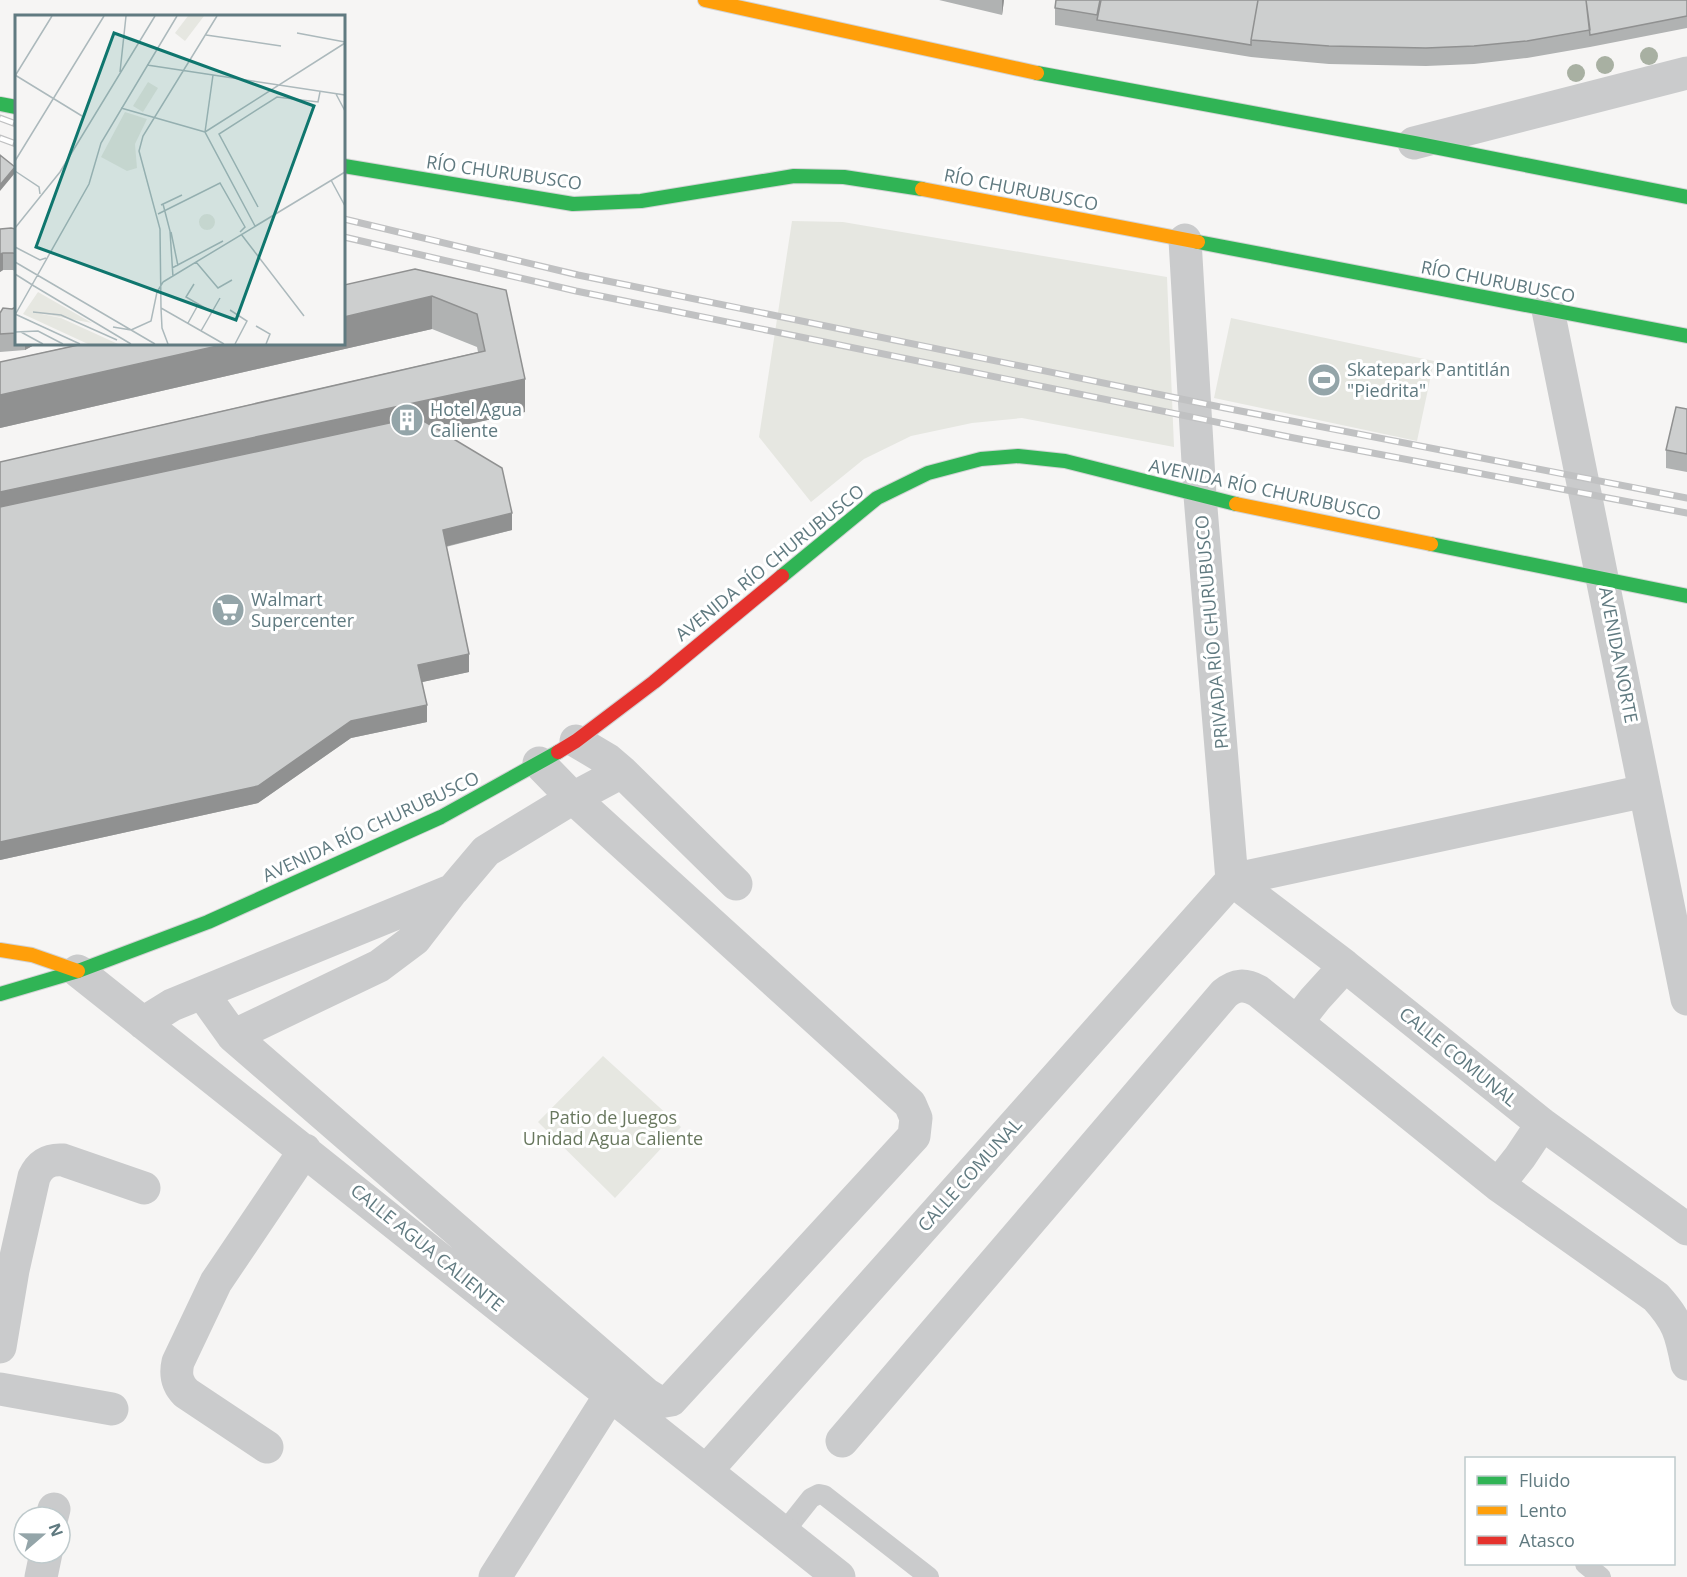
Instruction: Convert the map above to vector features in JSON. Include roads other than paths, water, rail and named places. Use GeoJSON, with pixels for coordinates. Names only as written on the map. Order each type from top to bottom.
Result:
{"type":"FeatureCollection","features":[{"type":"Feature","properties":{"kind":"main road"},"geometry":{"type":"LineString","coordinates":[[705,0],[1017,69],[1414,143],[1687,197]]}},
{"type":"Feature","properties":{"kind":"main road"},"geometry":{"type":"LineString","coordinates":[[0,104],[15,107]]}},
{"type":"Feature","properties":{"kind":"main road","name":"RÍO CHURUBUSCO"},"geometry":{"type":"LineString","coordinates":[[345,166],[573,204],[641,201],[794,176],[844,177],[892,183],[1687,336]]}},
{"type":"Feature","properties":{"kind":"main road","name":"AVENIDA RÍO CHURUBUSCO"},"geometry":{"type":"LineString","coordinates":[[78,971],[208,922],[441,817],[539,763],[576,741],[654,682],[852,516],[886,492],[933,470],[991,457],[1045,458],[1200,496],[1687,596]]}},
{"type":"Feature","properties":{"kind":"main road"},"geometry":{"type":"LineString","coordinates":[[0,950],[32,955],[78,971]]}},
{"type":"Feature","properties":{"kind":"main road"},"geometry":{"type":"LineString","coordinates":[[0,994],[78,971]]}},
{"type":"Feature","properties":{"kind":"street"},"geometry":{"type":"LineString","coordinates":[[1414,143],[1687,73]]}},
{"type":"Feature","properties":{"kind":"street","name":"PRIVADA RÍO CHURUBUSCO"},"geometry":{"type":"LineString","coordinates":[[1185,240],[1200,496],[1232,880]]}},
{"type":"Feature","properties":{"kind":"street","name":"AVENIDA NORTE"},"geometry":{"type":"LineString","coordinates":[[1548,310],[1687,999]]}},
{"type":"Feature","properties":{"kind":"street"},"geometry":{"type":"LineString","coordinates":[[576,741],[608,760],[622,772],[736,884]]}},
{"type":"Feature","properties":{"kind":"street"},"geometry":{"type":"LineString","coordinates":[[203,994],[232,1036],[646,1394],[659,1402],[670,1400],[914,1136],[916,1118],[910,1104],[573,798],[539,763]]}},
{"type":"Feature","properties":{"kind":"street"},"geometry":{"type":"LineString","coordinates":[[232,1036],[379,966],[415,939],[486,851],[573,798],[622,772]]}},
{"type":"Feature","properties":{"kind":"street"},"geometry":{"type":"LineString","coordinates":[[1232,880],[1645,791]]}},
{"type":"Feature","properties":{"kind":"street","name":"CALLE COMUNAL"},"geometry":{"type":"LineString","coordinates":[[707,1470],[1232,880],[1345,966],[1542,1124],[1687,1229]]}},
{"type":"Feature","properties":{"kind":"street"},"geometry":{"type":"LineString","coordinates":[[143,1023],[172,1005],[453,890]]}},
{"type":"Feature","properties":{"kind":"street"},"geometry":{"type":"LineString","coordinates":[[1297,1022],[1345,966]]}},
{"type":"Feature","properties":{"kind":"street","name":"CALLE AGUA CALIENTE"},"geometry":{"type":"LineString","coordinates":[[78,971],[839,1577]]}},
{"type":"Feature","properties":{"kind":"street"},"geometry":{"type":"LineString","coordinates":[[842,1441],[1224,994],[1240,985],[1250,986],[1258,991],[1498,1185],[1656,1297],[1672,1314],[1681,1334],[1687,1364]]}},
{"type":"Feature","properties":{"kind":"street"},"geometry":{"type":"LineString","coordinates":[[1498,1185],[1521,1157],[1542,1124]]}},
{"type":"Feature","properties":{"kind":"street"},"geometry":{"type":"LineString","coordinates":[[267,1447],[186,1393],[180,1387],[176,1371],[216,1281],[304,1150]]}},
{"type":"Feature","properties":{"kind":"street"},"geometry":{"type":"LineString","coordinates":[[0,1347],[6,1269],[37,1169],[53,1159],[63,1160],[144,1188]]}},
{"type":"Feature","properties":{"kind":"street"},"geometry":{"type":"LineString","coordinates":[[0,1389],[112,1409]]}},
{"type":"Feature","properties":{"kind":"street"},"geometry":{"type":"LineString","coordinates":[[495,1577],[611,1394]]}},
{"type":"Feature","properties":{"kind":"lane"},"geometry":{"type":"LineString","coordinates":[[784,1532],[811,1498],[819,1494],[824,1495],[929,1577]]}},
{"type":"Feature","properties":{"kind":"lane"},"geometry":{"type":"LineString","coordinates":[[1587,1565],[1601,1577]]}},
{"type":"Feature","properties":{"kind":"railway"},"geometry":{"type":"LineString","coordinates":[[0,118],[15,124]]}},
{"type":"Feature","properties":{"kind":"railway"},"geometry":{"type":"LineString","coordinates":[[0,138],[15,144]]}},
{"type":"Feature","properties":{"kind":"railway"},"geometry":{"type":"LineString","coordinates":[[345,219],[578,275],[1225,408],[1687,498]]}},
{"type":"Feature","properties":{"kind":"railway"},"geometry":{"type":"LineString","coordinates":[[345,237],[576,291],[1294,438],[1687,513]]}},
{"type":"Feature","properties":{"kind":"place","name":"Skatepark Pantitlán \"Piedrita\""},"geometry":{"type":"Point","coordinates":[1324,380]}},
{"type":"Feature","properties":{"kind":"place","name":"Hotel Agua Caliente"},"geometry":{"type":"Point","coordinates":[407,420]}},
{"type":"Feature","properties":{"kind":"place","name":"Walmart Supercenter"},"geometry":{"type":"Point","coordinates":[228,610]}},
{"type":"Feature","properties":{"kind":"park label","name":"Patio de Juegos Unidad Agua Caliente"},"geometry":{"type":"Point","coordinates":[613,1128]}}]}
